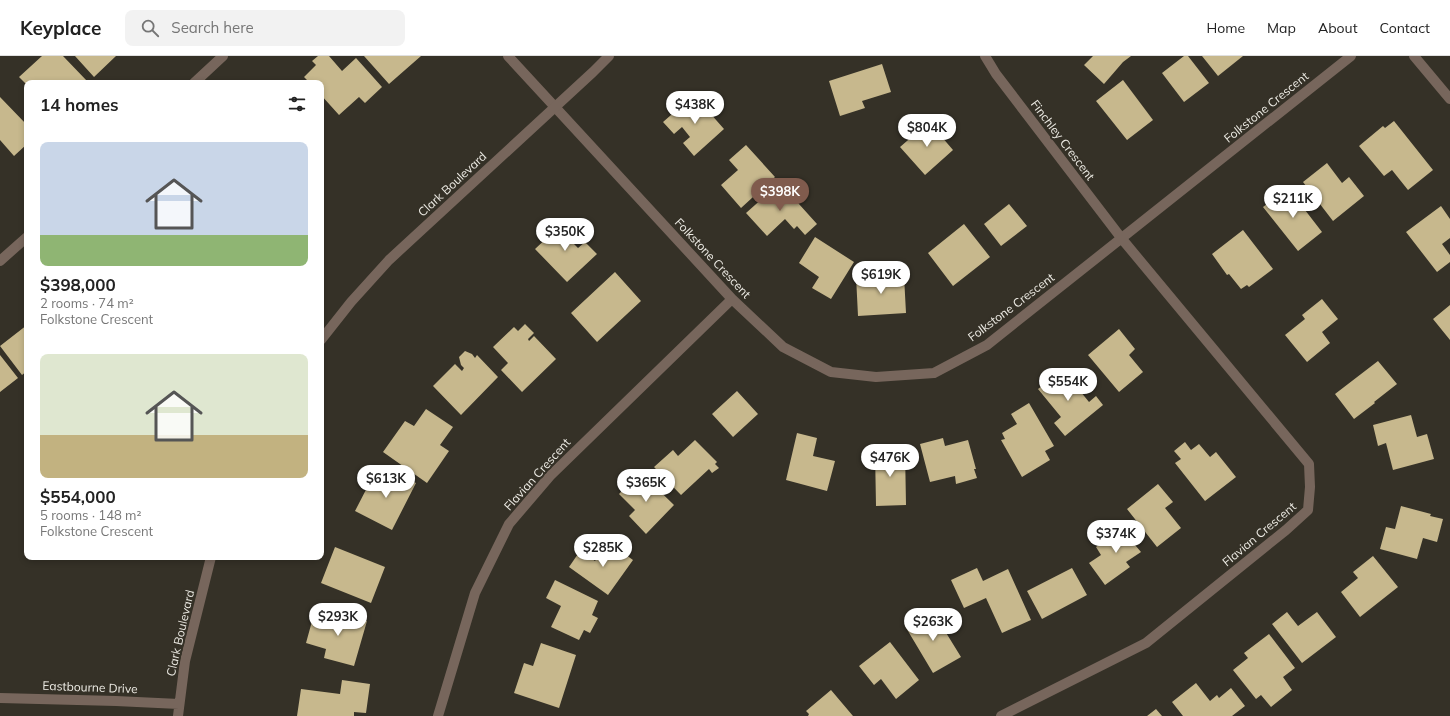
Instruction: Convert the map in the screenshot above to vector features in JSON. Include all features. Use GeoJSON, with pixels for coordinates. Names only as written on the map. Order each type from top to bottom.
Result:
{"type":"FeatureCollection","features":[{"type":"Feature","properties":{"kind":"street"},"geometry":{"type":"LineString","coordinates":[[197,80],[223,56]]}},
{"type":"Feature","properties":{"kind":"street","name":"Folkstone Crescent"},"geometry":{"type":"LineString","coordinates":[[508,56],[732,299],[784,347],[830,372],[876,377],[934,373],[987,345],[1351,56]]}},
{"type":"Feature","properties":{"kind":"street","name":"Clark Boulevard"},"geometry":{"type":"LineString","coordinates":[[324,336],[351,302],[389,260],[609,56]]}},
{"type":"Feature","properties":{"kind":"street","name":"Finchley Crescent"},"geometry":{"type":"LineString","coordinates":[[985,56],[996,74],[1122,238]]}},
{"type":"Feature","properties":{"kind":"street"},"geometry":{"type":"LineString","coordinates":[[1414,56],[1450,100]]}},
{"type":"Feature","properties":{"kind":"street","name":"Flavian Crescent"},"geometry":{"type":"LineString","coordinates":[[1001,716],[1146,643],[1286,530],[1308,510],[1310,487],[1309,464],[1122,238]]}},
{"type":"Feature","properties":{"kind":"street"},"geometry":{"type":"LineString","coordinates":[[0,261],[24,240]]}},
{"type":"Feature","properties":{"kind":"street","name":"Flavian Crescent"},"geometry":{"type":"LineString","coordinates":[[438,716],[474,593],[509,524],[550,476],[732,299]]}},
{"type":"Feature","properties":{"kind":"street","name":"Clark Boulevard"},"geometry":{"type":"LineString","coordinates":[[178,716],[185,661],[210,560]]}},
{"type":"Feature","properties":{"kind":"street","name":"Eastbourne Drive"},"geometry":{"type":"LineString","coordinates":[[0,698],[179,704]]}},
{"type":"Feature","properties":{"kind":"building"},"geometry":{"type":"Polygon","coordinates":[[[42,56],[63,56],[86,80],[24,80],[24,82],[19,77],[42,56]]]}},
{"type":"Feature","properties":{"kind":"building"},"geometry":{"type":"Polygon","coordinates":[[[75,56],[116,56],[94,77],[75,56]]]}},
{"type":"Feature","properties":{"kind":"building"},"geometry":{"type":"Polygon","coordinates":[[[318,56],[329,56],[342,71],[356,58],[382,87],[365,103],[359,97],[339,115],[324,98],[324,80],[307,80],[304,77],[316,65],[312,61],[318,56]]]}},
{"type":"Feature","properties":{"kind":"building"},"geometry":{"type":"Polygon","coordinates":[[[364,56],[421,56],[389,84],[364,56]]]}},
{"type":"Feature","properties":{"kind":"building"},"geometry":{"type":"Polygon","coordinates":[[[1093,56],[1131,56],[1123,62],[1104,84],[1084,65],[1093,56]]]}},
{"type":"Feature","properties":{"kind":"building"},"geometry":{"type":"Polygon","coordinates":[[[1184,56],[1188,56],[1209,83],[1184,102],[1162,73],[1184,56]]]}},
{"type":"Feature","properties":{"kind":"building"},"geometry":{"type":"Polygon","coordinates":[[[1202,56],[1243,56],[1218,76],[1202,56]]]}},
{"type":"Feature","properties":{"kind":"building"},"geometry":{"type":"Polygon","coordinates":[[[882,64],[891,92],[862,101],[865,108],[840,116],[829,81],[882,64]]]}},
{"type":"Feature","properties":{"kind":"building"},"geometry":{"type":"Polygon","coordinates":[[[1123,80],[1153,120],[1127,140],[1096,101],[1123,80]]]}},
{"type":"Feature","properties":{"kind":"building"},"geometry":{"type":"Polygon","coordinates":[[[694,95],[724,129],[694,156],[683,143],[690,137],[682,127],[674,134],[663,122],[694,95]]]}},
{"type":"Feature","properties":{"kind":"building"},"geometry":{"type":"Polygon","coordinates":[[[0,97],[24,122],[24,147],[14,156],[0,140],[0,97]]]}},
{"type":"Feature","properties":{"kind":"building"},"geometry":{"type":"Polygon","coordinates":[[[1394,121],[1433,170],[1408,190],[1392,170],[1384,176],[1359,146],[1383,126],[1385,128],[1394,121]]]}},
{"type":"Feature","properties":{"kind":"building"},"geometry":{"type":"Polygon","coordinates":[[[929,122],[953,150],[925,175],[900,147],[929,122]]]}},
{"type":"Feature","properties":{"kind":"building"},"geometry":{"type":"Polygon","coordinates":[[[746,145],[775,177],[741,208],[721,185],[738,170],[729,160],[746,145]]]}},
{"type":"Feature","properties":{"kind":"building"},"geometry":{"type":"Polygon","coordinates":[[[1327,163],[1342,183],[1349,177],[1364,196],[1333,221],[1303,182],[1327,163]]]}},
{"type":"Feature","properties":{"kind":"building"},"geometry":{"type":"Polygon","coordinates":[[[780,183],[817,224],[805,235],[797,226],[794,229],[785,219],[767,236],[746,213],[780,183]]]}},
{"type":"Feature","properties":{"kind":"building"},"geometry":{"type":"Polygon","coordinates":[[[1288,188],[1322,232],[1298,251],[1263,207],[1288,188]]]}},
{"type":"Feature","properties":{"kind":"building"},"geometry":{"type":"Polygon","coordinates":[[[1009,204],[1027,226],[1001,246],[984,224],[1009,204]]]}},
{"type":"Feature","properties":{"kind":"building"},"geometry":{"type":"Polygon","coordinates":[[[1441,206],[1450,219],[1450,238],[1442,244],[1450,255],[1450,262],[1437,272],[1406,232],[1441,206]]]}},
{"type":"Feature","properties":{"kind":"building"},"geometry":{"type":"Polygon","coordinates":[[[566,220],[577,232],[570,240],[578,248],[585,242],[597,254],[567,282],[535,249],[566,220]]]}},
{"type":"Feature","properties":{"kind":"building"},"geometry":{"type":"Polygon","coordinates":[[[964,224],[990,257],[953,286],[928,253],[964,224]]]}},
{"type":"Feature","properties":{"kind":"building"},"geometry":{"type":"Polygon","coordinates":[[[1243,230],[1273,269],[1249,287],[1247,285],[1241,289],[1229,274],[1227,275],[1212,254],[1243,230]]]}},
{"type":"Feature","properties":{"kind":"building"},"geometry":{"type":"Polygon","coordinates":[[[815,237],[854,262],[831,299],[812,288],[819,277],[799,263],[815,237]]]}},
{"type":"Feature","properties":{"kind":"building"},"geometry":{"type":"Polygon","coordinates":[[[615,272],[641,301],[597,342],[571,313],[615,272]]]}},
{"type":"Feature","properties":{"kind":"building"},"geometry":{"type":"Polygon","coordinates":[[[875,274],[875,278],[904,276],[906,313],[858,316],[856,276],[875,274]]]}},
{"type":"Feature","properties":{"kind":"building"},"geometry":{"type":"Polygon","coordinates":[[[1322,299],[1338,319],[1322,332],[1330,343],[1307,362],[1285,335],[1305,319],[1302,315],[1322,299]]]}},
{"type":"Feature","properties":{"kind":"building"},"geometry":{"type":"Polygon","coordinates":[[[1450,305],[1450,340],[1433,319],[1450,305]]]}},
{"type":"Feature","properties":{"kind":"building"},"geometry":{"type":"Polygon","coordinates":[[[525,324],[534,333],[528,339],[529,341],[534,336],[556,359],[522,392],[501,370],[508,363],[493,347],[514,327],[518,331],[525,324]]]}},
{"type":"Feature","properties":{"kind":"building"},"geometry":{"type":"Polygon","coordinates":[[[24,327],[24,373],[22,375],[0,346],[24,327]]]}},
{"type":"Feature","properties":{"kind":"building"},"geometry":{"type":"Polygon","coordinates":[[[1119,329],[1135,349],[1129,355],[1143,372],[1119,392],[1088,355],[1119,329]]]}},
{"type":"Feature","properties":{"kind":"building"},"geometry":{"type":"Polygon","coordinates":[[[465,351],[472,354],[475,358],[477,355],[498,377],[461,415],[433,386],[455,364],[462,371],[464,368],[461,365],[459,357],[465,351]]]}},
{"type":"Feature","properties":{"kind":"building"},"geometry":{"type":"Polygon","coordinates":[[[0,355],[18,378],[0,392],[0,355]]]}},
{"type":"Feature","properties":{"kind":"building"},"geometry":{"type":"Polygon","coordinates":[[[1378,361],[1397,384],[1354,419],[1335,394],[1378,361]]]}},
{"type":"Feature","properties":{"kind":"building"},"geometry":{"type":"Polygon","coordinates":[[[1063,370],[1089,402],[1096,396],[1103,405],[1065,436],[1054,423],[1061,417],[1038,389],[1063,370]]]}},
{"type":"Feature","properties":{"kind":"building"},"geometry":{"type":"Polygon","coordinates":[[[737,391],[758,414],[733,437],[712,414],[737,391]]]}},
{"type":"Feature","properties":{"kind":"building"},"geometry":{"type":"Polygon","coordinates":[[[1029,403],[1054,446],[1045,451],[1050,460],[1022,477],[1001,440],[1005,439],[1002,433],[1017,424],[1011,414],[1029,403]]]}},
{"type":"Feature","properties":{"kind":"building"},"geometry":{"type":"Polygon","coordinates":[[[426,409],[453,427],[440,445],[449,451],[427,483],[383,452],[405,421],[414,426],[426,409]]]}},
{"type":"Feature","properties":{"kind":"building"},"geometry":{"type":"Polygon","coordinates":[[[1411,415],[1417,437],[1427,434],[1434,459],[1393,470],[1386,443],[1378,446],[1373,425],[1411,415]]]}},
{"type":"Feature","properties":{"kind":"building"},"geometry":{"type":"Polygon","coordinates":[[[797,433],[817,438],[813,456],[835,461],[827,491],[786,480],[797,433]]]}},
{"type":"Feature","properties":{"kind":"building"},"geometry":{"type":"Polygon","coordinates":[[[943,438],[945,446],[968,440],[977,478],[956,484],[955,476],[930,482],[920,444],[943,438]]]}},
{"type":"Feature","properties":{"kind":"building"},"geometry":{"type":"Polygon","coordinates":[[[695,440],[717,462],[715,464],[719,468],[712,473],[709,469],[681,495],[654,467],[673,450],[678,456],[695,440]]]}},
{"type":"Feature","properties":{"kind":"building"},"geometry":{"type":"Polygon","coordinates":[[[1185,442],[1191,450],[1199,444],[1210,457],[1216,452],[1236,477],[1205,501],[1175,463],[1181,459],[1174,451],[1185,442]]]}},
{"type":"Feature","properties":{"kind":"building"},"geometry":{"type":"Polygon","coordinates":[[[905,450],[906,505],[876,506],[875,451],[905,450]]]}},
{"type":"Feature","properties":{"kind":"building"},"geometry":{"type":"Polygon","coordinates":[[[388,469],[416,483],[392,530],[355,511],[370,482],[379,487],[388,469]]]}},
{"type":"Feature","properties":{"kind":"building"},"geometry":{"type":"Polygon","coordinates":[[[640,472],[674,505],[646,534],[629,516],[635,510],[619,494],[640,472]]]}},
{"type":"Feature","properties":{"kind":"building"},"geometry":{"type":"Polygon","coordinates":[[[1158,484],[1173,502],[1165,508],[1181,528],[1157,547],[1127,509],[1158,484]]]}},
{"type":"Feature","properties":{"kind":"building"},"geometry":{"type":"Polygon","coordinates":[[[1401,506],[1431,514],[1430,516],[1443,519],[1437,542],[1423,538],[1417,559],[1380,549],[1386,527],[1395,529],[1401,506]]]}},
{"type":"Feature","properties":{"kind":"building"},"geometry":{"type":"Polygon","coordinates":[[[1127,523],[1140,541],[1135,545],[1141,552],[1126,562],[1130,567],[1105,585],[1089,563],[1101,555],[1096,547],[1127,523]]]}},
{"type":"Feature","properties":{"kind":"building"},"geometry":{"type":"Polygon","coordinates":[[[608,542],[633,560],[608,595],[569,567],[580,551],[595,561],[608,542]]]}},
{"type":"Feature","properties":{"kind":"building"},"geometry":{"type":"Polygon","coordinates":[[[335,547],[385,567],[371,603],[321,583],[335,547]]]}},
{"type":"Feature","properties":{"kind":"building"},"geometry":{"type":"Polygon","coordinates":[[[1373,556],[1398,587],[1360,617],[1341,592],[1358,578],[1353,572],[1373,556]]]}},
{"type":"Feature","properties":{"kind":"building"},"geometry":{"type":"Polygon","coordinates":[[[977,568],[983,581],[1008,569],[1031,620],[1002,633],[986,598],[964,608],[951,580],[977,568]]]}},
{"type":"Feature","properties":{"kind":"building"},"geometry":{"type":"Polygon","coordinates":[[[1072,568],[1087,595],[1042,619],[1027,591],[1072,568]]]}},
{"type":"Feature","properties":{"kind":"building"},"geometry":{"type":"Polygon","coordinates":[[[555,580],[598,601],[592,615],[598,618],[590,633],[584,630],[579,640],[551,627],[561,606],[546,598],[555,580]]]}},
{"type":"Feature","properties":{"kind":"building"},"geometry":{"type":"Polygon","coordinates":[[[932,610],[961,657],[933,673],[905,626],[932,610]]]}},
{"type":"Feature","properties":{"kind":"building"},"geometry":{"type":"Polygon","coordinates":[[[1287,612],[1298,626],[1317,612],[1336,637],[1302,663],[1272,624],[1287,612]]]}},
{"type":"Feature","properties":{"kind":"building"},"geometry":{"type":"Polygon","coordinates":[[[336,613],[367,621],[354,666],[324,658],[326,649],[306,643],[314,614],[334,620],[336,613]]]}},
{"type":"Feature","properties":{"kind":"building"},"geometry":{"type":"Polygon","coordinates":[[[1269,634],[1295,668],[1283,677],[1292,690],[1271,707],[1261,695],[1256,699],[1233,670],[1248,658],[1244,653],[1269,634]]]}},
{"type":"Feature","properties":{"kind":"building"},"geometry":{"type":"Polygon","coordinates":[[[890,642],[919,680],[896,699],[881,679],[874,685],[859,666],[890,642]]]}},
{"type":"Feature","properties":{"kind":"building"},"geometry":{"type":"Polygon","coordinates":[[[541,643],[576,655],[559,708],[514,693],[524,663],[533,666],[541,643]]]}},
{"type":"Feature","properties":{"kind":"building"},"geometry":{"type":"Polygon","coordinates":[[[342,680],[370,684],[366,713],[354,712],[354,716],[297,716],[301,689],[340,694],[342,680]]]}},
{"type":"Feature","properties":{"kind":"building"},"geometry":{"type":"Polygon","coordinates":[[[1196,683],[1210,701],[1217,695],[1219,698],[1231,688],[1245,706],[1232,716],[1183,716],[1172,702],[1196,683]]]}},
{"type":"Feature","properties":{"kind":"building"},"geometry":{"type":"Polygon","coordinates":[[[831,690],[853,716],[808,716],[809,714],[806,711],[831,690]]]}},
{"type":"Feature","properties":{"kind":"building"},"geometry":{"type":"Polygon","coordinates":[[[1156,709],[1162,716],[1147,716],[1156,709]]]}}]}
